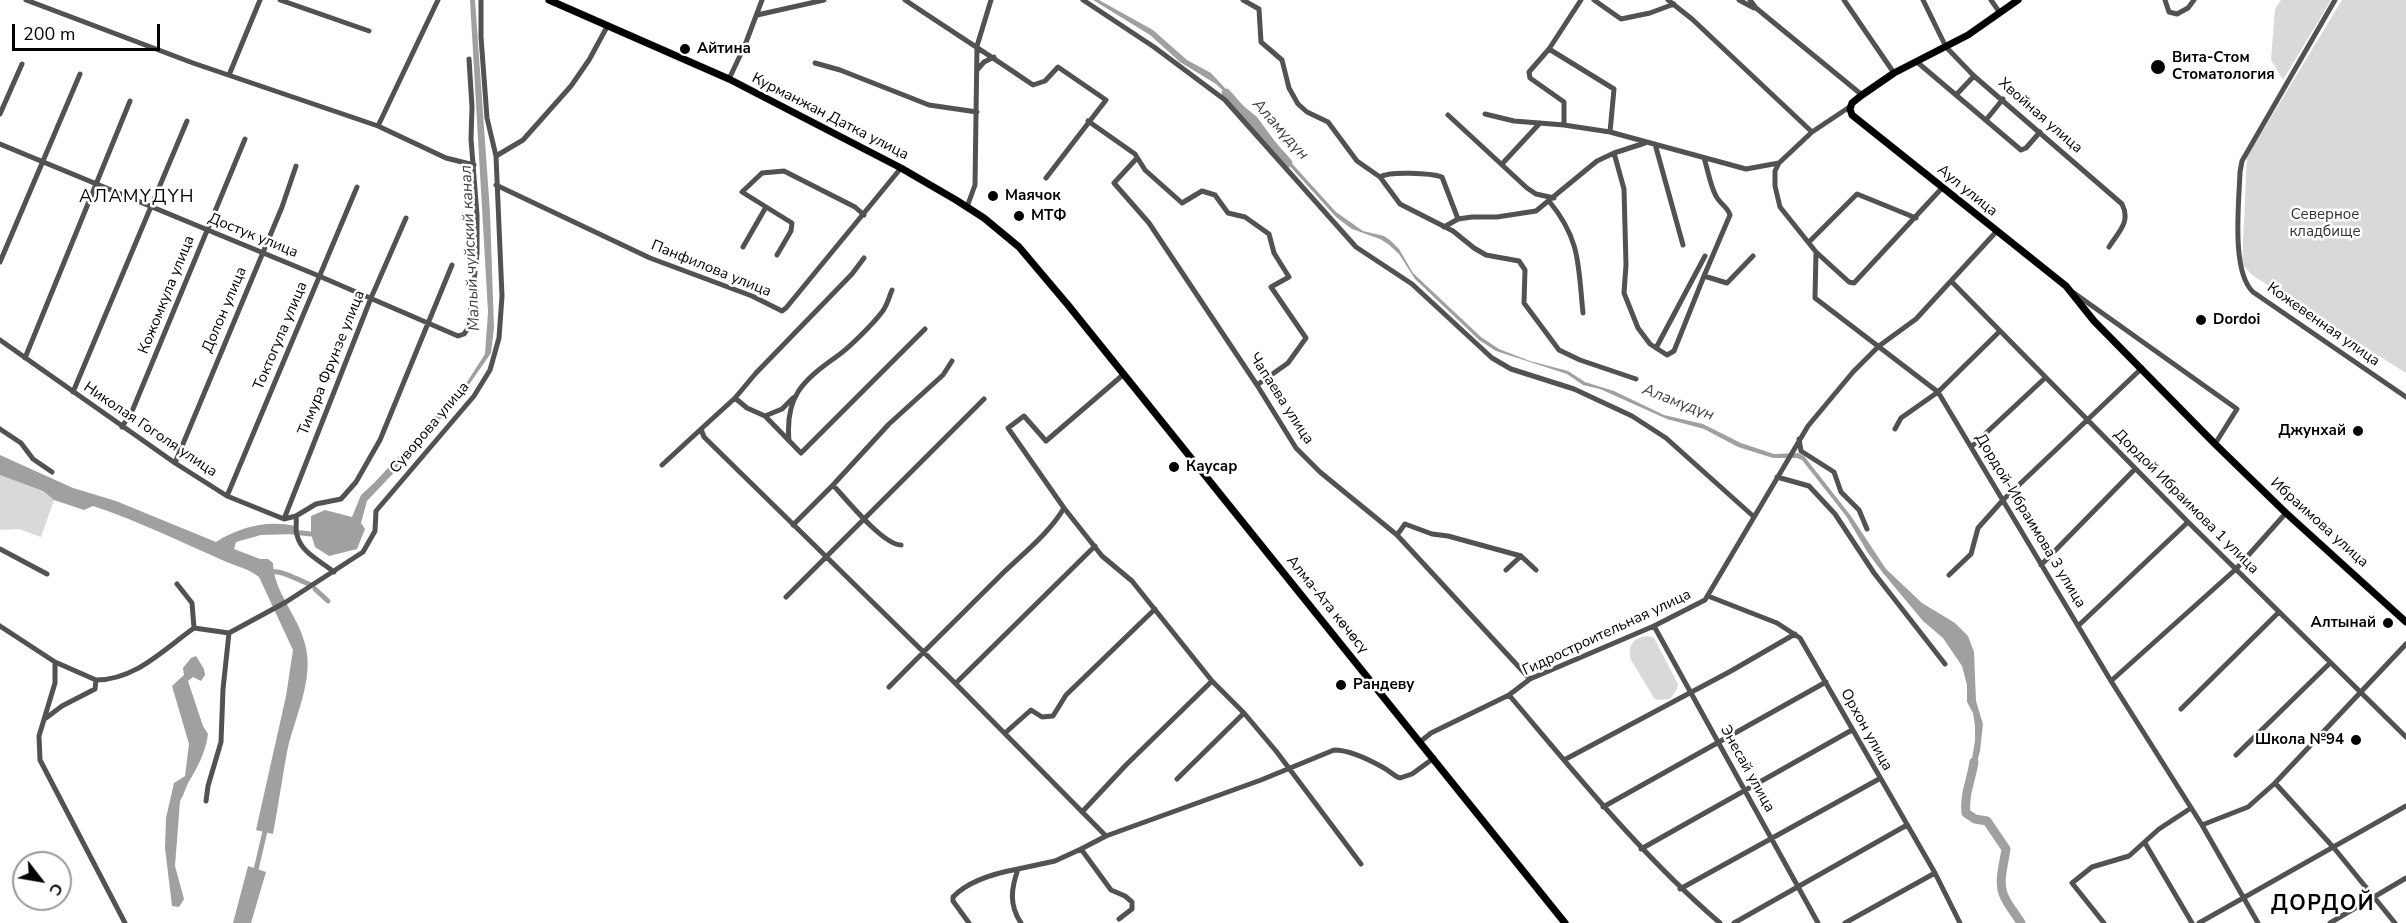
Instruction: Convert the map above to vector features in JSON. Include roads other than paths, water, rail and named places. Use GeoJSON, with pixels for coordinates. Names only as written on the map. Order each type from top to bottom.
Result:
{"type":"FeatureCollection","features":[{"type":"Feature","properties":{"kind":"main road","name":"Курманжан Датка улица"},"geometry":{"type":"LineString","coordinates":[[549,0],[729,80],[901,168],[967,207],[1019,248],[1068,305]]}},
{"type":"Feature","properties":{"kind":"main road"},"geometry":{"type":"LineString","coordinates":[[1851,106],[1862,95],[1894,73],[1946,47],[2018,0]]}},
{"type":"Feature","properties":{"kind":"main road","name":"Аул улица"},"geometry":{"type":"LineString","coordinates":[[1851,106],[1854,117],[2066,286]]}},
{"type":"Feature","properties":{"kind":"main road","name":"Ибраимова улица"},"geometry":{"type":"LineString","coordinates":[[2066,286],[2094,321],[2215,444],[2286,513],[2406,622]]}},
{"type":"Feature","properties":{"kind":"main road","name":"Алма-Ата көчөсү"},"geometry":{"type":"LineString","coordinates":[[1068,305],[1565,923]]}},
{"type":"Feature","properties":{"kind":"street"},"geometry":{"type":"LineString","coordinates":[[26,0],[229,75],[378,126],[446,158],[474,165],[469,59]]}},
{"type":"Feature","properties":{"kind":"street"},"geometry":{"type":"LineString","coordinates":[[229,75],[260,0]]}},
{"type":"Feature","properties":{"kind":"street"},"geometry":{"type":"LineString","coordinates":[[280,0],[369,31]]}},
{"type":"Feature","properties":{"kind":"street"},"geometry":{"type":"LineString","coordinates":[[378,126],[438,0]]}},
{"type":"Feature","properties":{"kind":"street","name":"Суворова улица"},"geometry":{"type":"LineString","coordinates":[[229,633],[271,612],[363,552],[375,531],[376,511],[474,396],[490,370],[499,338],[502,296],[496,156],[488,118],[481,38],[481,0]]}},
{"type":"Feature","properties":{"kind":"street"},"geometry":{"type":"LineString","coordinates":[[729,80],[762,0]]}},
{"type":"Feature","properties":{"kind":"street"},"geometry":{"type":"LineString","coordinates":[[757,15],[824,0]]}},
{"type":"Feature","properties":{"kind":"street"},"geometry":{"type":"LineString","coordinates":[[905,0],[1033,85],[1045,81],[1058,67],[1106,100],[1046,178]]}},
{"type":"Feature","properties":{"kind":"street"},"geometry":{"type":"LineString","coordinates":[[967,207],[975,186],[977,46],[991,0]]}},
{"type":"Feature","properties":{"kind":"street"},"geometry":{"type":"LineString","coordinates":[[1083,0],[1154,47],[1225,100],[1356,247],[1412,284],[1492,358],[1511,369],[1574,389],[1632,416],[1666,438],[1753,516]]}},
{"type":"Feature","properties":{"kind":"street"},"geometry":{"type":"LineString","coordinates":[[1243,0],[1259,9],[1261,42],[1282,60],[1289,88],[1298,104],[1328,122],[1357,161],[1380,177],[1400,204],[1444,226],[1486,255],[1519,261],[1525,270],[1524,303],[1559,350],[1580,360],[1636,379]]}},
{"type":"Feature","properties":{"kind":"street"},"geometry":{"type":"LineString","coordinates":[[1563,125],[1564,102],[1530,78],[1529,72],[1549,49],[1581,0]]}},
{"type":"Feature","properties":{"kind":"street"},"geometry":{"type":"LineString","coordinates":[[1594,0],[1621,19],[1640,16],[1674,4]]}},
{"type":"Feature","properties":{"kind":"street"},"geometry":{"type":"LineString","coordinates":[[1668,0],[1812,132]]}},
{"type":"Feature","properties":{"kind":"street"},"geometry":{"type":"LineString","coordinates":[[1739,0],[1756,8]]}},
{"type":"Feature","properties":{"kind":"street"},"geometry":{"type":"LineString","coordinates":[[1750,0],[1756,8],[1862,95]]}},
{"type":"Feature","properties":{"kind":"street"},"geometry":{"type":"LineString","coordinates":[[1844,0],[1894,73]]}},
{"type":"Feature","properties":{"kind":"street","name":"Хвойная улица"},"geometry":{"type":"LineString","coordinates":[[1923,0],[1946,47],[1974,76],[2122,204],[2128,214],[2109,247]]}},
{"type":"Feature","properties":{"kind":"street"},"geometry":{"type":"LineString","coordinates":[[1991,0],[2000,13]]}},
{"type":"Feature","properties":{"kind":"street"},"geometry":{"type":"LineString","coordinates":[[2165,0],[2166,9],[2172,14],[2188,8],[2194,0]]}},
{"type":"Feature","properties":{"kind":"street","name":"Кожевенная улица"},"geometry":{"type":"LineString","coordinates":[[2335,0],[2242,161],[2240,265],[2244,282],[2253,292],[2406,397]]}},
{"type":"Feature","properties":{"kind":"street"},"geometry":{"type":"LineString","coordinates":[[496,156],[523,140],[570,86],[589,60],[608,25]]}},
{"type":"Feature","properties":{"kind":"street"},"geometry":{"type":"LineString","coordinates":[[1549,49],[1614,89],[1610,132]]}},
{"type":"Feature","properties":{"kind":"street"},"geometry":{"type":"LineString","coordinates":[[976,70],[984,62],[994,57]]}},
{"type":"Feature","properties":{"kind":"street"},"geometry":{"type":"LineString","coordinates":[[1917,62],[2021,150],[2026,148],[2040,132]]}},
{"type":"Feature","properties":{"kind":"street"},"geometry":{"type":"LineString","coordinates":[[815,63],[840,70],[929,105],[977,112]]}},
{"type":"Feature","properties":{"kind":"street"},"geometry":{"type":"LineString","coordinates":[[0,114],[22,64]]}},
{"type":"Feature","properties":{"kind":"street"},"geometry":{"type":"LineString","coordinates":[[0,262],[80,74]]}},
{"type":"Feature","properties":{"kind":"street"},"geometry":{"type":"LineString","coordinates":[[1956,95],[1974,76]]}},
{"type":"Feature","properties":{"kind":"street"},"geometry":{"type":"LineString","coordinates":[[1986,120],[2003,99]]}},
{"type":"Feature","properties":{"kind":"street"},"geometry":{"type":"LineString","coordinates":[[25,358],[130,101]]}},
{"type":"Feature","properties":{"kind":"street"},"geometry":{"type":"LineString","coordinates":[[1851,106],[1812,132],[1779,163],[1775,171],[1775,186],[1780,207],[1816,252],[1849,282],[1854,283],[1942,188]]}},
{"type":"Feature","properties":{"kind":"street"},"geometry":{"type":"LineString","coordinates":[[1485,114],[1514,121],[1610,132],[1746,169],[1779,163]]}},
{"type":"Feature","properties":{"kind":"street"},"geometry":{"type":"LineString","coordinates":[[1448,115],[1527,188],[1552,200],[1571,233],[1578,256],[1583,313]]}},
{"type":"Feature","properties":{"kind":"street"},"geometry":{"type":"LineString","coordinates":[[73,392],[187,121]]}},
{"type":"Feature","properties":{"kind":"street"},"geometry":{"type":"LineString","coordinates":[[1088,122],[1135,154],[1145,170],[1182,203],[1202,191],[1215,195],[1228,213],[1245,217],[1269,234],[1274,253],[1289,277],[1271,287],[1306,338],[1288,363],[1257,385]]}},
{"type":"Feature","properties":{"kind":"street"},"geometry":{"type":"LineString","coordinates":[[1502,164],[1540,123]]}},
{"type":"Feature","properties":{"kind":"street","name":"Кожомкула улица"},"geometry":{"type":"LineString","coordinates":[[122,427],[133,409],[245,139]]}},
{"type":"Feature","properties":{"kind":"street"},"geometry":{"type":"LineString","coordinates":[[1444,226],[1458,219],[1497,217],[1536,211],[1552,200],[1583,171],[1614,153],[1647,143]]}},
{"type":"Feature","properties":{"kind":"street","name":"Достук улица"},"geometry":{"type":"LineString","coordinates":[[0,144],[458,336],[464,334],[469,327],[477,254],[474,165]]}},
{"type":"Feature","properties":{"kind":"street"},"geometry":{"type":"LineString","coordinates":[[1655,144],[1683,244]]}},
{"type":"Feature","properties":{"kind":"street"},"geometry":{"type":"LineString","coordinates":[[1614,153],[1624,189],[1626,265],[1624,293],[1638,328],[1650,344],[1666,355],[1674,351],[1730,215],[1714,193],[1704,158]]}},
{"type":"Feature","properties":{"kind":"street","name":"Чапаева улица"},"geometry":{"type":"LineString","coordinates":[[1137,158],[1114,183],[1149,223],[1257,385],[1296,448],[1320,472],[1396,535],[1530,679]]}},
{"type":"Feature","properties":{"kind":"street","name":"Долон улица"},"geometry":{"type":"LineString","coordinates":[[175,463],[282,207],[296,166]]}},
{"type":"Feature","properties":{"kind":"street","name":"Панфилова улица"},"geometry":{"type":"LineString","coordinates":[[496,185],[650,258],[752,296],[782,311],[901,168]]}},
{"type":"Feature","properties":{"kind":"street"},"geometry":{"type":"LineString","coordinates":[[777,255],[791,231],[792,223],[742,192],[762,173],[784,171],[855,207],[864,215]]}},
{"type":"Feature","properties":{"kind":"street"},"geometry":{"type":"LineString","coordinates":[[1380,177],[1386,173],[1442,177],[1458,219]]}},
{"type":"Feature","properties":{"kind":"street","name":"Токтогула улица"},"geometry":{"type":"LineString","coordinates":[[227,496],[357,186]]}},
{"type":"Feature","properties":{"kind":"street"},"geometry":{"type":"LineString","coordinates":[[1809,243],[1857,194],[1916,218]]}},
{"type":"Feature","properties":{"kind":"street"},"geometry":{"type":"LineString","coordinates":[[743,247],[765,207]]}},
{"type":"Feature","properties":{"kind":"street","name":"Тимура Фрунзе улица"},"geometry":{"type":"LineString","coordinates":[[284,519],[371,298],[406,218]]}},
{"type":"Feature","properties":{"kind":"street","name":"Гидростроительная улица"},"geometry":{"type":"LineString","coordinates":[[1420,742],[1431,734],[1509,695],[1530,679],[1654,626],[1700,603],[1708,596],[1799,440],[1841,385],[1879,346],[1916,319],[1996,232]]}},
{"type":"Feature","properties":{"kind":"street","name":"Дордой-Ибраимова 3 улица"},"geometry":{"type":"LineString","coordinates":[[1816,252],[1815,298],[1938,392],[2111,681],[2202,825],[2259,923]]}},
{"type":"Feature","properties":{"kind":"street"},"geometry":{"type":"LineString","coordinates":[[1656,348],[1705,256]]}},
{"type":"Feature","properties":{"kind":"street"},"geometry":{"type":"LineString","coordinates":[[1704,276],[1726,283],[1753,256]]}},
{"type":"Feature","properties":{"kind":"street"},"geometry":{"type":"LineString","coordinates":[[662,465],[735,398],[771,357],[852,274],[864,258]]}},
{"type":"Feature","properties":{"kind":"street"},"geometry":{"type":"LineString","coordinates":[[284,519],[296,516],[316,504],[341,499],[350,490],[380,440],[452,265]]}},
{"type":"Feature","properties":{"kind":"street","name":"Дордой Ибраимова 1 улица"},"geometry":{"type":"LineString","coordinates":[[1952,282],[2135,469],[2406,737]]}},
{"type":"Feature","properties":{"kind":"street","name":"Аул улица"},"geometry":{"type":"LineString","coordinates":[[2066,286],[2237,409],[2215,444]]}},
{"type":"Feature","properties":{"kind":"street"},"geometry":{"type":"LineString","coordinates":[[765,416],[782,409],[818,369],[837,357],[883,311],[892,290]]}},
{"type":"Feature","properties":{"kind":"street"},"geometry":{"type":"LineString","coordinates":[[735,398],[747,408],[765,416],[801,453],[925,329]]}},
{"type":"Feature","properties":{"kind":"street"},"geometry":{"type":"LineString","coordinates":[[1895,429],[1901,418],[1938,392],[2000,331]]}},
{"type":"Feature","properties":{"kind":"street","name":"Николая Гоголя улица"},"geometry":{"type":"LineString","coordinates":[[0,340],[122,427],[227,496],[284,519]]}},
{"type":"Feature","properties":{"kind":"street"},"geometry":{"type":"LineString","coordinates":[[793,525],[890,424],[943,375],[952,361]]}},
{"type":"Feature","properties":{"kind":"street"},"geometry":{"type":"LineString","coordinates":[[1949,575],[1971,554],[1978,528],[2003,500],[2142,368]]}},
{"type":"Feature","properties":{"kind":"street"},"geometry":{"type":"LineString","coordinates":[[1124,374],[1046,441],[1024,416],[1008,428],[1064,507],[1095,546],[1108,562],[1128,577],[1212,681],[1244,713],[1289,768],[1361,864]]}},
{"type":"Feature","properties":{"kind":"street"},"geometry":{"type":"LineString","coordinates":[[1971,447],[2045,378]]}},
{"type":"Feature","properties":{"kind":"street"},"geometry":{"type":"LineString","coordinates":[[789,441],[789,415],[795,395]]}},
{"type":"Feature","properties":{"kind":"street"},"geometry":{"type":"LineString","coordinates":[[786,597],[984,399]]}},
{"type":"Feature","properties":{"kind":"street"},"geometry":{"type":"LineString","coordinates":[[0,429],[21,443],[33,459],[52,472]]}},
{"type":"Feature","properties":{"kind":"street"},"geometry":{"type":"LineString","coordinates":[[700,429],[704,437],[956,683],[1106,836]]}},
{"type":"Feature","properties":{"kind":"street"},"geometry":{"type":"LineString","coordinates":[[1799,440],[1802,451],[1834,472],[1841,492],[1859,510],[1867,529]]}},
{"type":"Feature","properties":{"kind":"street"},"geometry":{"type":"LineString","coordinates":[[2041,564],[2135,469]]}},
{"type":"Feature","properties":{"kind":"street"},"geometry":{"type":"LineString","coordinates":[[1777,477],[1809,486],[1835,514],[1874,573],[1945,664]]}},
{"type":"Feature","properties":{"kind":"street"},"geometry":{"type":"LineString","coordinates":[[833,485],[890,542],[901,545]]}},
{"type":"Feature","properties":{"kind":"street"},"geometry":{"type":"LineString","coordinates":[[889,687],[1049,528],[1064,507]]}},
{"type":"Feature","properties":{"kind":"street"},"geometry":{"type":"LineString","coordinates":[[2111,681],[2236,569],[2286,513]]}},
{"type":"Feature","properties":{"kind":"street"},"geometry":{"type":"LineString","coordinates":[[296,516],[296,535],[303,546],[314,559],[334,572]]}},
{"type":"Feature","properties":{"kind":"street"},"geometry":{"type":"LineString","coordinates":[[2078,626],[2188,522]]}},
{"type":"Feature","properties":{"kind":"street"},"geometry":{"type":"LineString","coordinates":[[1396,535],[1405,524],[1432,534],[1448,536],[1521,556],[1536,570]]}},
{"type":"Feature","properties":{"kind":"street"},"geometry":{"type":"LineString","coordinates":[[956,683],[1095,546]]}},
{"type":"Feature","properties":{"kind":"street"},"geometry":{"type":"LineString","coordinates":[[0,549],[48,574]]}},
{"type":"Feature","properties":{"kind":"street"},"geometry":{"type":"LineString","coordinates":[[1506,570],[1521,556]]}},
{"type":"Feature","properties":{"kind":"street"},"geometry":{"type":"LineString","coordinates":[[177,584],[192,603],[194,628]]}},
{"type":"Feature","properties":{"kind":"street","name":"Орхон улица"},"geometry":{"type":"LineString","coordinates":[[1708,596],[1777,623],[1794,633],[1805,645],[1935,873],[1959,923]]}},
{"type":"Feature","properties":{"kind":"street"},"geometry":{"type":"LineString","coordinates":[[1005,733],[1031,710],[1041,717],[1053,716],[1066,695],[1155,609]]}},
{"type":"Feature","properties":{"kind":"street"},"geometry":{"type":"LineString","coordinates":[[2181,709],[2279,612]]}},
{"type":"Feature","properties":{"kind":"street"},"geometry":{"type":"LineString","coordinates":[[0,626],[55,662],[96,680],[111,680],[134,671],[163,654],[194,628],[229,633],[223,689],[221,742],[206,801]]}},
{"type":"Feature","properties":{"kind":"street","name":"Энесай улица"},"geometry":{"type":"LineString","coordinates":[[1654,626],[1818,923]]}},
{"type":"Feature","properties":{"kind":"street"},"geometry":{"type":"LineString","coordinates":[[1564,760],[1691,692],[1794,633]]}},
{"type":"Feature","properties":{"kind":"street"},"geometry":{"type":"LineString","coordinates":[[2202,825],[2248,807],[2275,783],[2406,644]]}},
{"type":"Feature","properties":{"kind":"street"},"geometry":{"type":"LineString","coordinates":[[55,662],[55,683],[39,736],[40,760],[124,923]]}},
{"type":"Feature","properties":{"kind":"street"},"geometry":{"type":"LineString","coordinates":[[2236,755],[2330,663]]}},
{"type":"Feature","properties":{"kind":"street"},"geometry":{"type":"LineString","coordinates":[[45,719],[63,706],[95,689],[96,680]]}},
{"type":"Feature","properties":{"kind":"street"},"geometry":{"type":"LineString","coordinates":[[1083,812],[1126,765],[1212,681]]}},
{"type":"Feature","properties":{"kind":"street"},"geometry":{"type":"LineString","coordinates":[[1603,807],[1826,682]]}},
{"type":"Feature","properties":{"kind":"street"},"geometry":{"type":"LineString","coordinates":[[1509,695],[1641,849],[1680,889],[1720,923]]}},
{"type":"Feature","properties":{"kind":"street"},"geometry":{"type":"LineString","coordinates":[[1177,779],[1244,713]]}},
{"type":"Feature","properties":{"kind":"street"},"geometry":{"type":"LineString","coordinates":[[1641,849],[1852,730]]}},
{"type":"Feature","properties":{"kind":"street"},"geometry":{"type":"LineString","coordinates":[[969,923],[953,902],[953,897],[958,892],[984,879],[1018,868],[1055,861],[1106,836],[1334,750],[1343,750],[1386,768],[1394,776],[1400,778],[1412,774],[1434,758]]}},
{"type":"Feature","properties":{"kind":"street"},"geometry":{"type":"LineString","coordinates":[[1680,889],[1879,778]]}},
{"type":"Feature","properties":{"kind":"street"},"geometry":{"type":"LineString","coordinates":[[2275,783],[2334,848],[2395,923]]}},
{"type":"Feature","properties":{"kind":"street"},"geometry":{"type":"LineString","coordinates":[[2199,923],[2406,806]]}},
{"type":"Feature","properties":{"kind":"street"},"geometry":{"type":"LineString","coordinates":[[2104,923],[2072,883],[2092,867],[2129,855],[2159,829],[2191,808]]}},
{"type":"Feature","properties":{"kind":"street"},"geometry":{"type":"LineString","coordinates":[[1734,923],[1907,825]]}},
{"type":"Feature","properties":{"kind":"street"},"geometry":{"type":"LineString","coordinates":[[2145,843],[2192,923]]}},
{"type":"Feature","properties":{"kind":"street"},"geometry":{"type":"LineString","coordinates":[[1081,849],[1111,890],[1125,896],[1132,903],[1132,909],[1119,919]]}},
{"type":"Feature","properties":{"kind":"street"},"geometry":{"type":"LineString","coordinates":[[1018,868],[1012,895],[1012,908],[1021,923]]}},
{"type":"Feature","properties":{"kind":"street"},"geometry":{"type":"LineString","coordinates":[[1845,923],[1935,873]]}},
{"type":"Feature","properties":{"kind":"street"},"geometry":{"type":"LineString","coordinates":[[2330,923],[2406,878]]}},
{"type":"Feature","properties":{"kind":"waterway","name":"Аламүдүн"},"geometry":{"type":"LineString","coordinates":[[1226,93],[1288,163]]}},
{"type":"Feature","properties":{"kind":"waterway"},"geometry":{"type":"LineString","coordinates":[[292,532],[311,534]]}},
{"type":"Feature","properties":{"kind":"waterway"},"geometry":{"type":"LineString","coordinates":[[268,573],[283,573],[309,584]]}},
{"type":"Feature","properties":{"kind":"waterway"},"geometry":{"type":"LineString","coordinates":[[315,589],[328,601]]}},
{"type":"Feature","properties":{"kind":"waterway","name":"Аламүдүн"},"geometry":{"type":"LineString","coordinates":[[1974,762],[1967,794],[1966,813],[1975,819],[1987,821],[2006,849],[2002,874],[2003,892],[2021,923]]}},
{"type":"Feature","properties":{"kind":"waterway"},"geometry":{"type":"LineString","coordinates":[[255,874],[266,827]]}},
{"type":"Feature","properties":{"kind":"place","name":"Айтина"},"geometry":{"type":"Point","coordinates":[685,49]}},
{"type":"Feature","properties":{"kind":"place","name":"Вита-Стом Стоматология"},"geometry":{"type":"Point","coordinates":[2158,67]}},
{"type":"Feature","properties":{"kind":"place","name":"Маячок"},"geometry":{"type":"Point","coordinates":[993,196]}},
{"type":"Feature","properties":{"kind":"place","name":"МТФ"},"geometry":{"type":"Point","coordinates":[1019,216]}},
{"type":"Feature","properties":{"kind":"place","name":"Dordoi"},"geometry":{"type":"Point","coordinates":[2201,320]}},
{"type":"Feature","properties":{"kind":"place","name":"Джунхай"},"geometry":{"type":"Point","coordinates":[2358,431]}},
{"type":"Feature","properties":{"kind":"place","name":"Каусар"},"geometry":{"type":"Point","coordinates":[1174,467]}},
{"type":"Feature","properties":{"kind":"place","name":"Алтынай"},"geometry":{"type":"Point","coordinates":[2388,623]}},
{"type":"Feature","properties":{"kind":"place","name":"Рандеву"},"geometry":{"type":"Point","coordinates":[1341,685]}},
{"type":"Feature","properties":{"kind":"place","name":"Школа №94"},"geometry":{"type":"Point","coordinates":[2356,740]}},
{"type":"Feature","properties":{"kind":"district","name":"АЛАМҮДҮН"},"geometry":{"type":"Point","coordinates":[137,198]}},
{"type":"Feature","properties":{"kind":"district","name":"ДОРДОЙ"},"geometry":{"type":"Point","coordinates":[2323,905]}},
{"type":"Feature","properties":{"kind":"park label","name":"Северное кладбище"},"geometry":{"type":"Point","coordinates":[2325,224]}},
{"type":"Feature","properties":{"kind":"water label","name":"Малый чуйский канал"},"geometry":{"type":"Point","coordinates":[471,248]}}]}
